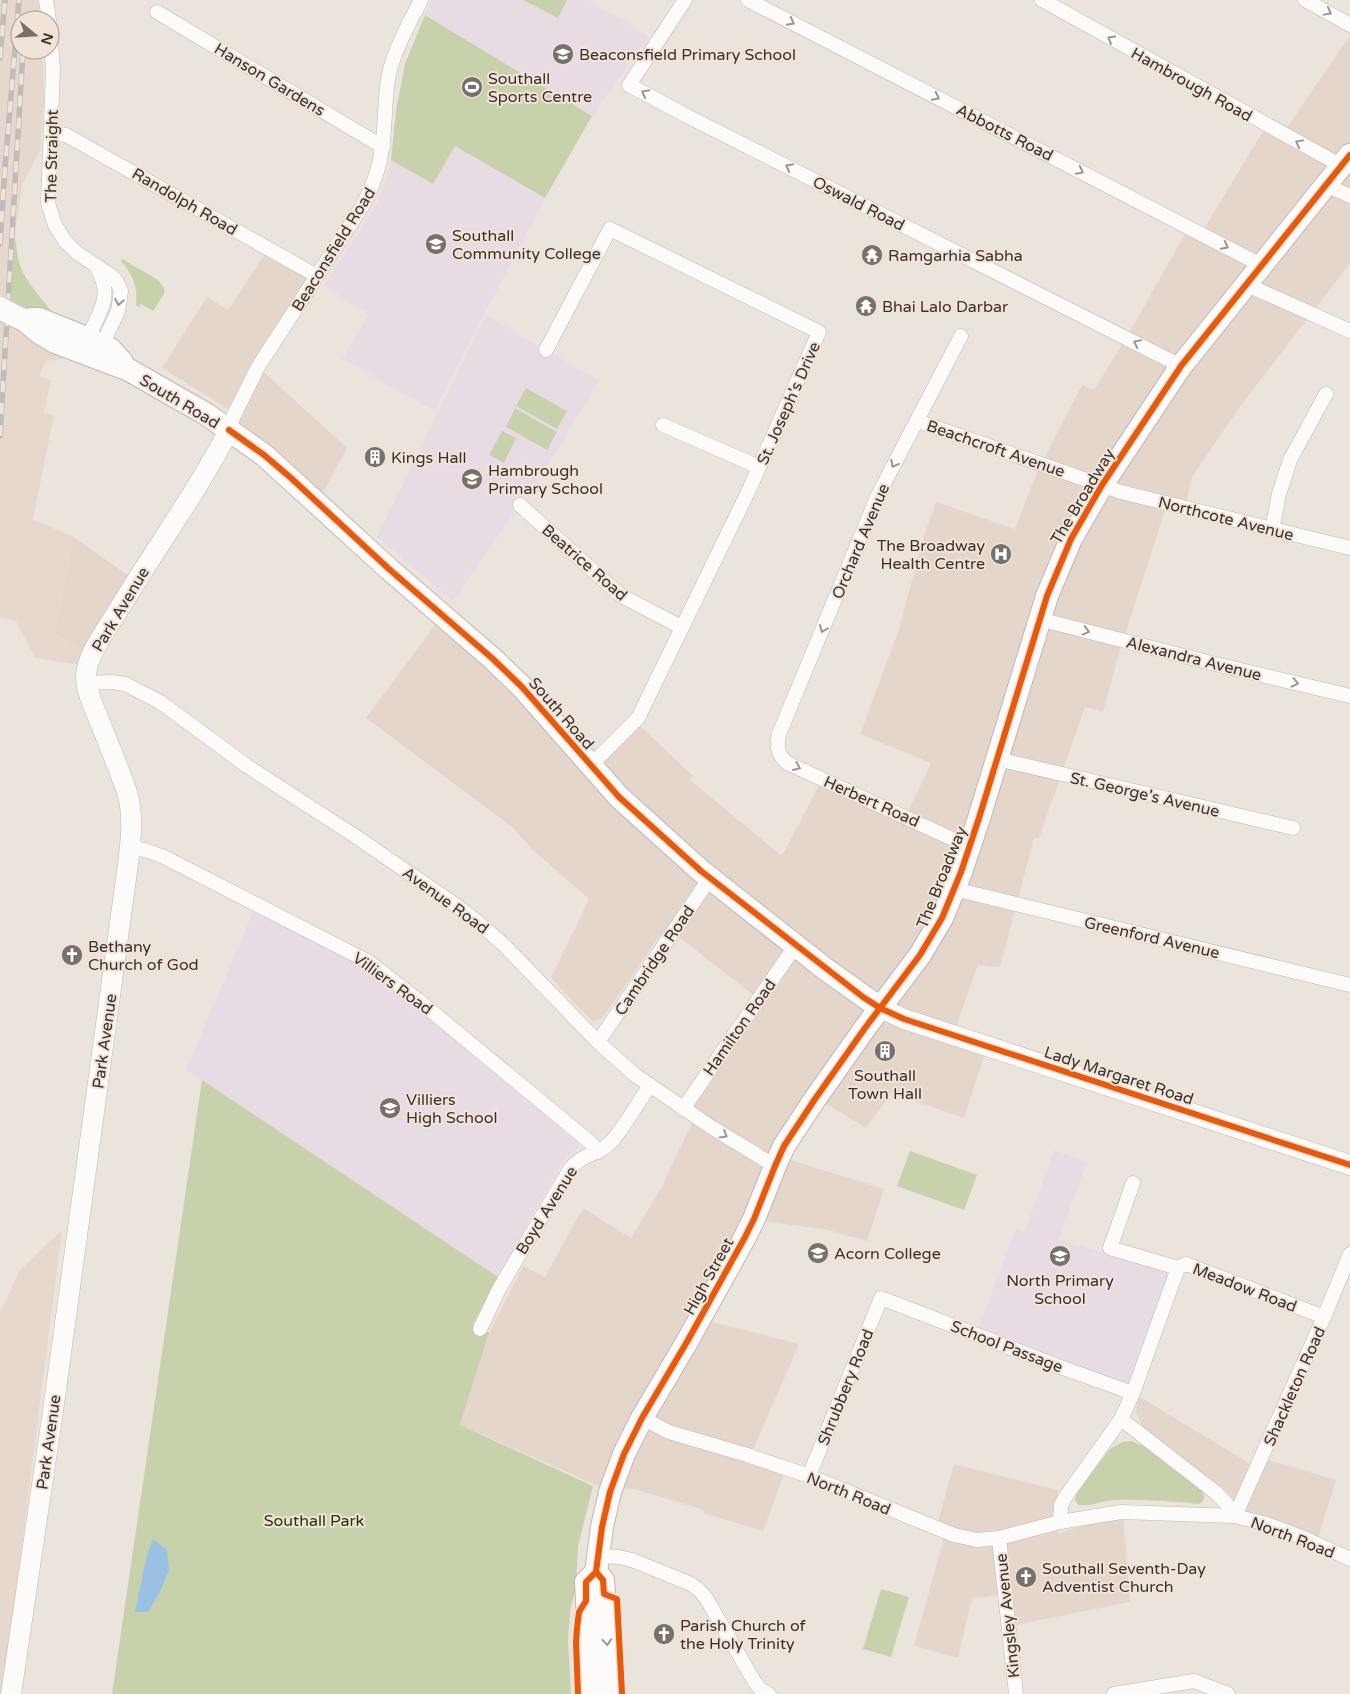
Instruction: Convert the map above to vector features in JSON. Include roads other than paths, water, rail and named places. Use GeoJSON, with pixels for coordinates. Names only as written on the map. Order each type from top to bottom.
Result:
{"type":"FeatureCollection","features":[{"type":"Feature","properties":{"kind":"main road","name":"The Broadway"},"geometry":{"type":"LineString","coordinates":[[880,1008],[932,938],[963,892],[970,847],[1039,619],[1064,553],[1084,515],[1181,366],[1245,284],[1346,161]]}},
{"type":"Feature","properties":{"kind":"main road","name":"South Road"},"geometry":{"type":"LineString","coordinates":[[12,314],[55,342],[100,349]]}},
{"type":"Feature","properties":{"kind":"main road","name":"South Road"},"geometry":{"type":"LineString","coordinates":[[12,314],[39,319],[100,349],[129,370],[229,430],[264,455],[389,570],[493,658],[522,687],[619,797],[710,878],[824,968],[880,1008]]}},
{"type":"Feature","properties":{"kind":"main road","name":"High Street"},"geometry":{"type":"LineString","coordinates":[[592,1694],[586,1582],[596,1564],[610,1492],[624,1454],[642,1418],[744,1239],[775,1166],[794,1129],[880,1008]]}},
{"type":"Feature","properties":{"kind":"main road"},"geometry":{"type":"LineString","coordinates":[[596,1564],[603,1580],[611,1694]]}},
{"type":"Feature","properties":{"kind":"street","name":"Beaconsfield Road"},"geometry":{"type":"LineString","coordinates":[[229,430],[234,415],[258,367],[363,206],[374,182],[382,146],[384,103],[389,74],[397,48],[420,0]]}},
{"type":"Feature","properties":{"kind":"street","name":"Oswald Road"},"geometry":{"type":"LineString","coordinates":[[685,0],[629,85],[1181,366]]}},
{"type":"Feature","properties":{"kind":"street","name":"Abbotts Road"},"geometry":{"type":"LineString","coordinates":[[748,0],[1261,265]]}},
{"type":"Feature","properties":{"kind":"street","name":"Hambrough Road"},"geometry":{"type":"LineString","coordinates":[[1042,0],[1346,161]]}},
{"type":"Feature","properties":{"kind":"street"},"geometry":{"type":"LineString","coordinates":[[1305,0],[1350,25]]}},
{"type":"Feature","properties":{"kind":"street","name":"Hanson Gardens"},"geometry":{"type":"LineString","coordinates":[[157,12],[382,146]]}},
{"type":"Feature","properties":{"kind":"street","name":"The Straight"},"geometry":{"type":"LineString","coordinates":[[52,60],[48,195],[51,217],[55,227],[65,241],[77,253],[97,266],[104,281],[105,295],[100,349]]}},
{"type":"Feature","properties":{"kind":"street","name":"Randolph Road"},"geometry":{"type":"LineString","coordinates":[[51,133],[66,135],[80,142],[316,276]]}},
{"type":"Feature","properties":{"kind":"street"},"geometry":{"type":"LineString","coordinates":[[1326,185],[1350,196]]}},
{"type":"Feature","properties":{"kind":"street","name":"St. Joseph's Drive"},"geometry":{"type":"LineString","coordinates":[[546,350],[610,229],[818,332],[759,468],[638,718],[590,766]]}},
{"type":"Feature","properties":{"kind":"street"},"geometry":{"type":"LineString","coordinates":[[1245,284],[1350,331]]}},
{"type":"Feature","properties":{"kind":"street","name":"Orchard Avenue"},"geometry":{"type":"LineString","coordinates":[[778,752],[777,744],[780,734],[872,508],[961,336]]}},
{"type":"Feature","properties":{"kind":"street"},"geometry":{"type":"LineString","coordinates":[[1272,530],[1279,494],[1290,460],[1326,394]]}},
{"type":"Feature","properties":{"kind":"street","name":"Beachcroft Avenue"},"geometry":{"type":"LineString","coordinates":[[917,421],[1102,485]]}},
{"type":"Feature","properties":{"kind":"street"},"geometry":{"type":"LineString","coordinates":[[663,425],[759,468]]}},
{"type":"Feature","properties":{"kind":"street","name":"Park Avenue"},"geometry":{"type":"LineString","coordinates":[[11,1694],[54,1402],[132,824],[131,804],[86,679],[88,666],[98,642],[215,457],[229,430]]}},
{"type":"Feature","properties":{"kind":"street","name":"Northcote Avenue"},"geometry":{"type":"LineString","coordinates":[[1102,485],[1121,492],[1350,548]]}},
{"type":"Feature","properties":{"kind":"street","name":"Beatrice Road"},"geometry":{"type":"LineString","coordinates":[[520,505],[620,596],[681,627]]}},
{"type":"Feature","properties":{"kind":"street","name":"Alexandra Avenue"},"geometry":{"type":"LineString","coordinates":[[1039,619],[1350,696]]}},
{"type":"Feature","properties":{"kind":"street","name":"Avenue Road"},"geometry":{"type":"LineString","coordinates":[[88,683],[112,682],[125,684],[160,702],[247,766],[355,836],[457,906],[504,945],[598,1042],[650,1086],[682,1109],[775,1166]]}},
{"type":"Feature","properties":{"kind":"street","name":"Herbert Road"},"geometry":{"type":"LineString","coordinates":[[778,752],[782,759],[790,764],[970,847]]}},
{"type":"Feature","properties":{"kind":"street","name":"St. George's Avenue"},"geometry":{"type":"LineString","coordinates":[[997,759],[1293,828]]}},
{"type":"Feature","properties":{"kind":"street","name":"Villiers Road"},"geometry":{"type":"LineString","coordinates":[[130,848],[145,850],[164,857],[369,962],[499,1066],[591,1143],[598,1152]]}},
{"type":"Feature","properties":{"kind":"street","name":"Cambridge Road"},"geometry":{"type":"LineString","coordinates":[[598,1042],[710,878]]}},
{"type":"Feature","properties":{"kind":"street","name":"Greenford Avenue"},"geometry":{"type":"LineString","coordinates":[[963,892],[1350,985]]}},
{"type":"Feature","properties":{"kind":"street","name":"Hamilton Road"},"geometry":{"type":"LineString","coordinates":[[682,1109],[796,945]]}},
{"type":"Feature","properties":{"kind":"street","name":"Lady Margaret Road"},"geometry":{"type":"LineString","coordinates":[[880,1008],[904,1018],[1350,1165]]}},
{"type":"Feature","properties":{"kind":"street","name":"Boyd Avenue"},"geometry":{"type":"LineString","coordinates":[[480,1328],[499,1290],[570,1168],[577,1161],[598,1152],[613,1139],[650,1086]]}},
{"type":"Feature","properties":{"kind":"street"},"geometry":{"type":"LineString","coordinates":[[1132,1183],[1110,1248],[1178,1268]]}},
{"type":"Feature","properties":{"kind":"street","name":"Shackleton Road"},"geometry":{"type":"LineString","coordinates":[[1236,1516],[1350,1254]]}},
{"type":"Feature","properties":{"kind":"street","name":"Meadow Road"},"geometry":{"type":"LineString","coordinates":[[1133,1392],[1178,1268],[1186,1264],[1324,1317]]}},
{"type":"Feature","properties":{"kind":"street","name":"School Passage"},"geometry":{"type":"LineString","coordinates":[[881,1298],[1054,1365],[1133,1392]]}},
{"type":"Feature","properties":{"kind":"street","name":"Shrubbery Road"},"geometry":{"type":"LineString","coordinates":[[809,1476],[881,1298]]}},
{"type":"Feature","properties":{"kind":"street"},"geometry":{"type":"LineString","coordinates":[[1060,1522],[1061,1505],[1066,1496],[1121,1419],[1133,1392]]}},
{"type":"Feature","properties":{"kind":"street","name":"North Road"},"geometry":{"type":"LineString","coordinates":[[642,1418],[669,1432],[809,1476],[954,1535],[977,1540],[999,1538],[1060,1522],[1121,1512],[1236,1516],[1267,1524],[1350,1559]]}},
{"type":"Feature","properties":{"kind":"street","name":"North Road"},"geometry":{"type":"LineString","coordinates":[[1121,1419],[1215,1492],[1226,1502],[1236,1516]]}},
{"type":"Feature","properties":{"kind":"street","name":"Kingsley Avenue"},"geometry":{"type":"LineString","coordinates":[[999,1538],[1016,1694]]}},
{"type":"Feature","properties":{"kind":"street"},"geometry":{"type":"LineString","coordinates":[[596,1564],[618,1557],[632,1560],[691,1584],[699,1590],[706,1598],[754,1681],[761,1690],[769,1694]]}},
{"type":"Feature","properties":{"kind":"street"},"geometry":{"type":"LineString","coordinates":[[1114,1694],[1194,1681],[1228,1694]]}},
{"type":"Feature","properties":{"kind":"water"},"geometry":{"type":"Polygon","coordinates":[[[153,1539],[167,1550],[169,1570],[159,1594],[148,1612],[135,1612],[147,1555],[153,1539]]]}},
{"type":"Feature","properties":{"kind":"railway"},"geometry":{"type":"LineString","coordinates":[[0,58],[5,0]]}},
{"type":"Feature","properties":{"kind":"railway"},"geometry":{"type":"LineString","coordinates":[[0,244],[19,0]]}},
{"type":"Feature","properties":{"kind":"railway"},"geometry":{"type":"LineString","coordinates":[[0,436],[22,60]]}},
{"type":"Feature","properties":{"kind":"place","name":"Beaconsfield Primary School"},"geometry":{"type":"Point","coordinates":[563,54]}},
{"type":"Feature","properties":{"kind":"place","name":"Southall Sports Centre"},"geometry":{"type":"Point","coordinates":[472,87]}},
{"type":"Feature","properties":{"kind":"place","name":"Southall Community College"},"geometry":{"type":"Point","coordinates":[436,244]}},
{"type":"Feature","properties":{"kind":"place","name":"Ramgarhia Sabha"},"geometry":{"type":"Point","coordinates":[872,255]}},
{"type":"Feature","properties":{"kind":"place","name":"Bhai Lalo Darbar"},"geometry":{"type":"Point","coordinates":[866,306]}},
{"type":"Feature","properties":{"kind":"place","name":"Kings Hall"},"geometry":{"type":"Point","coordinates":[375,457]}},
{"type":"Feature","properties":{"kind":"place","name":"Hambrough Primary School"},"geometry":{"type":"Point","coordinates":[472,479]}},
{"type":"Feature","properties":{"kind":"place","name":"The Broadway Health Centre"},"geometry":{"type":"Point","coordinates":[1001,554]}},
{"type":"Feature","properties":{"kind":"place","name":"Bethany Church of God"},"geometry":{"type":"Point","coordinates":[72,955]}},
{"type":"Feature","properties":{"kind":"place","name":"Southall Town Hall"},"geometry":{"type":"Point","coordinates":[885,1051]}},
{"type":"Feature","properties":{"kind":"place","name":"Villiers High School"},"geometry":{"type":"Point","coordinates":[390,1108]}},
{"type":"Feature","properties":{"kind":"place","name":"Acorn College"},"geometry":{"type":"Point","coordinates":[818,1253]}},
{"type":"Feature","properties":{"kind":"place","name":"North Primary School"},"geometry":{"type":"Point","coordinates":[1060,1256]}},
{"type":"Feature","properties":{"kind":"place","name":"Southall Seventh-Day Adventist Church"},"geometry":{"type":"Point","coordinates":[1026,1577]}},
{"type":"Feature","properties":{"kind":"place","name":"Parish Church of the Holy Trinity"},"geometry":{"type":"Point","coordinates":[664,1634]}},
{"type":"Feature","properties":{"kind":"park label","name":"Southall Park"},"geometry":{"type":"Point","coordinates":[314,1520]}}]}
